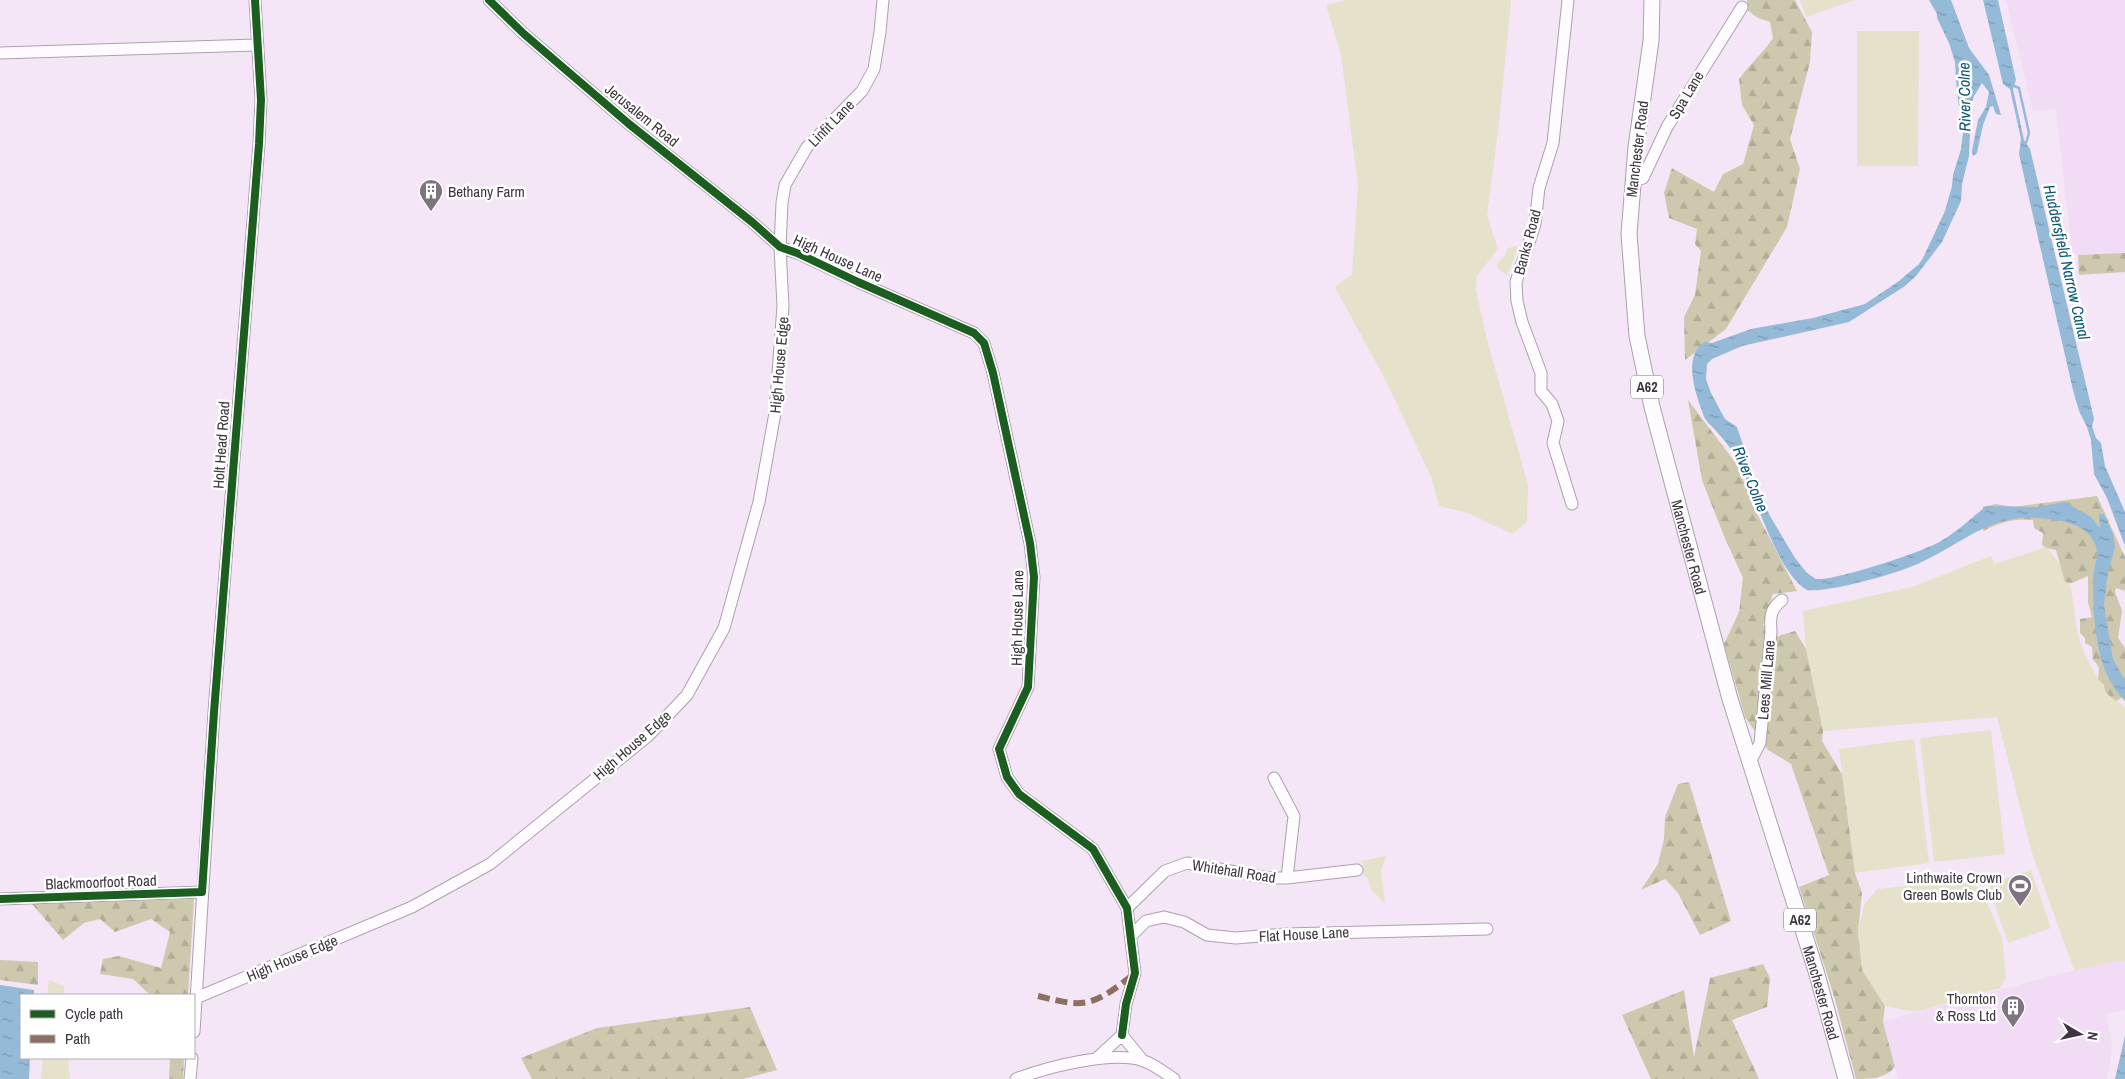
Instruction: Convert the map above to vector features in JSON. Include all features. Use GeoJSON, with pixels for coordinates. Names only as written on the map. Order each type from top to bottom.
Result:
{"type":"FeatureCollection","features":[{"type":"Feature","properties":{"kind":"main road","name":"Manchester Road"},"geometry":{"type":"LineString","coordinates":[[1652,0],[1651,41],[1632,182],[1629,234],[1637,336],[1652,407],[1730,699],[1832,1024],[1846,1079]]}},
{"type":"Feature","properties":{"kind":"street","name":"Holt Head Road"},"geometry":{"type":"LineString","coordinates":[[202,892],[214,712],[259,144],[261,100],[255,0]]}},
{"type":"Feature","properties":{"kind":"street","name":"Jerusalem Road"},"geometry":{"type":"LineString","coordinates":[[489,0],[524,34],[630,124],[752,222],[780,247]]}},
{"type":"Feature","properties":{"kind":"street","name":"Linfit Lane"},"geometry":{"type":"LineString","coordinates":[[780,247],[785,184],[807,147],[862,91],[874,69],[883,0]]}},
{"type":"Feature","properties":{"kind":"street","name":"Banks Road"},"geometry":{"type":"LineString","coordinates":[[1568,0],[1553,143],[1540,188],[1535,224],[1516,282],[1517,301],[1522,322],[1541,373],[1541,391],[1552,404],[1558,421],[1553,443],[1572,504]]}},
{"type":"Feature","properties":{"kind":"street","name":"Spa Lane"},"geometry":{"type":"LineString","coordinates":[[1632,182],[1643,178],[1667,127],[1742,6]]}},
{"type":"Feature","properties":{"kind":"street"},"geometry":{"type":"LineString","coordinates":[[0,53],[258,45]]}},
{"type":"Feature","properties":{"kind":"street","name":"High House Lane"},"geometry":{"type":"LineString","coordinates":[[780,247],[974,333],[984,343],[993,373],[1028,534],[1034,577],[1028,687],[998,748],[1007,777],[1019,794],[1093,849],[1127,908],[1132,935],[1135,973],[1126,1004],[1122,1035]]}},
{"type":"Feature","properties":{"kind":"street","name":"High House Edge"},"geometry":{"type":"LineString","coordinates":[[196,998],[412,907],[490,864],[648,736],[687,695],[724,628],[760,502],[775,413],[784,306],[780,247]]}},
{"type":"Feature","properties":{"kind":"street","name":"Lees Mill Lane"},"geometry":{"type":"LineString","coordinates":[[1750,762],[1760,744],[1771,632],[1770,616],[1773,607],[1782,600]]}},
{"type":"Feature","properties":{"kind":"street"},"geometry":{"type":"LineString","coordinates":[[1274,778],[1294,816],[1287,878]]}},
{"type":"Feature","properties":{"kind":"street","name":"Whitehall Road"},"geometry":{"type":"LineString","coordinates":[[1127,908],[1165,871],[1187,863],[1268,878],[1287,878],[1357,870]]}},
{"type":"Feature","properties":{"kind":"street"},"geometry":{"type":"LineString","coordinates":[[195,1015],[202,892]]}},
{"type":"Feature","properties":{"kind":"street","name":"Blackmoorfoot Road"},"geometry":{"type":"LineString","coordinates":[[0,899],[202,892]]}},
{"type":"Feature","properties":{"kind":"street","name":"Flat House Lane"},"geometry":{"type":"LineString","coordinates":[[1132,935],[1146,921],[1164,917],[1184,922],[1207,935],[1236,938],[1285,934],[1487,929]]}},
{"type":"Feature","properties":{"kind":"street"},"geometry":{"type":"LineString","coordinates":[[1097,1058],[1122,1035],[1143,1060],[1174,1079]]}},
{"type":"Feature","properties":{"kind":"street"},"geometry":{"type":"LineString","coordinates":[[1016,1079],[1097,1058],[1120,1057],[1143,1060]]}},
{"type":"Feature","properties":{"kind":"street"},"geometry":{"type":"LineString","coordinates":[[190,1079],[192,1059]]}},
{"type":"Feature","properties":{"kind":"shaded area"},"geometry":{"type":"Polygon","coordinates":[[[1346,0],[1511,0],[1499,123],[1487,215],[1498,249],[1477,276],[1476,290],[1486,336],[1528,485],[1527,522],[1512,534],[1468,513],[1439,506],[1432,479],[1387,383],[1335,287],[1352,274],[1358,184],[1341,55],[1326,5],[1346,0]]]}},
{"type":"Feature","properties":{"kind":"shaded area"},"geometry":{"type":"Polygon","coordinates":[[[1800,0],[1855,0],[1806,17],[1800,0]]]}},
{"type":"Feature","properties":{"kind":"shaded area"},"geometry":{"type":"Polygon","coordinates":[[[2006,0],[2125,0],[2125,253],[2078,255],[2072,252],[2056,109],[2033,111],[2006,0]]]}},
{"type":"Feature","properties":{"kind":"shaded area"},"geometry":{"type":"Polygon","coordinates":[[[1857,31],[1919,31],[1918,166],[1857,166],[1857,31]]]}},
{"type":"Feature","properties":{"kind":"shaded area"},"geometry":{"type":"Polygon","coordinates":[[[1514,246],[1518,248],[1507,276],[1497,267],[1498,262],[1505,256],[1507,249],[1514,246]]]}},
{"type":"Feature","properties":{"kind":"shaded area"},"geometry":{"type":"Polygon","coordinates":[[[2047,547],[2067,576],[2072,594],[2076,625],[2087,659],[2100,681],[2116,700],[2125,707],[2125,963],[2123,960],[2074,970],[2032,853],[1997,717],[1823,731],[1806,649],[1803,611],[1912,587],[1991,556],[1994,564],[2047,547]]]}},
{"type":"Feature","properties":{"kind":"shaded area"},"geometry":{"type":"Polygon","coordinates":[[[1991,730],[2005,854],[1934,862],[1920,738],[1991,730]]]}},
{"type":"Feature","properties":{"kind":"shaded area"},"geometry":{"type":"Polygon","coordinates":[[[1914,739],[1929,863],[1855,873],[1839,749],[1914,739]]]}},
{"type":"Feature","properties":{"kind":"shaded area"},"geometry":{"type":"Polygon","coordinates":[[[1386,856],[1381,871],[1385,904],[1371,890],[1368,878],[1364,876],[1362,861],[1386,856]]]}},
{"type":"Feature","properties":{"kind":"shaded area","name":"Linthwaite Crown Green Bowls Club"},"geometry":{"type":"Polygon","coordinates":[[[2031,870],[2051,928],[2008,943],[1988,885],[2031,870]]]}},
{"type":"Feature","properties":{"kind":"shaded area"},"geometry":{"type":"Polygon","coordinates":[[[1967,879],[1982,891],[2002,938],[2006,978],[2000,988],[1915,1012],[1885,1006],[1862,970],[1858,932],[1864,904],[1878,889],[1967,879]]]}},
{"type":"Feature","properties":{"kind":"shaded area","name":"Thornton & Ross Ltd"},"geometry":{"type":"Polygon","coordinates":[[[2123,960],[2125,965],[2125,1010],[2106,1014],[2112,1047],[2107,1079],[1898,1079],[1883,1021],[2074,970],[2123,960]]]}},
{"type":"Feature","properties":{"kind":"shaded area"},"geometry":{"type":"Polygon","coordinates":[[[49,980],[64,986],[64,994],[47,994],[49,980]]]}},
{"type":"Feature","properties":{"kind":"shaded area"},"geometry":{"type":"Polygon","coordinates":[[[43,1059],[68,1059],[70,1079],[41,1079],[43,1059]]]}},
{"type":"Feature","properties":{"kind":"green space"},"geometry":{"type":"Polygon","coordinates":[[[1747,0],[1795,0],[1812,32],[1810,62],[1790,139],[1800,169],[1787,227],[1726,329],[1685,360],[1684,317],[1695,295],[1701,251],[1695,244],[1697,229],[1669,218],[1664,193],[1672,168],[1714,192],[1723,174],[1743,164],[1754,125],[1742,105],[1739,79],[1773,38],[1770,22],[1758,18],[1747,10],[1747,0]]]}},
{"type":"Feature","properties":{"kind":"green space"},"geometry":{"type":"Polygon","coordinates":[[[2125,253],[2125,272],[2079,275],[2078,255],[2125,253]]]}},
{"type":"Feature","properties":{"kind":"green space"},"geometry":{"type":"Polygon","coordinates":[[[1688,400],[1738,466],[1754,508],[1797,591],[1773,594],[1763,625],[1775,637],[1795,631],[1806,649],[1823,731],[1822,741],[1842,774],[1855,873],[1862,893],[1858,932],[1862,970],[1885,1006],[1883,1022],[1895,1067],[1877,1078],[1856,1079],[1834,996],[1799,887],[1829,875],[1791,764],[1768,750],[1745,717],[1724,644],[1739,612],[1743,578],[1702,480],[1688,400]]]}},
{"type":"Feature","properties":{"kind":"green space"},"geometry":{"type":"Polygon","coordinates":[[[2097,496],[2125,557],[2125,591],[2116,588],[2115,592],[2122,611],[2118,638],[2125,648],[2125,696],[2116,701],[2107,693],[2104,685],[2098,679],[2099,669],[2093,660],[2092,647],[2085,643],[2085,638],[2080,633],[2080,619],[2092,617],[2088,602],[2088,576],[2072,583],[2065,582],[2056,550],[2042,545],[2043,533],[2034,528],[2033,520],[2007,522],[1983,531],[1983,507],[1996,504],[2013,507],[2097,496]]]}},
{"type":"Feature","properties":{"kind":"green space"},"geometry":{"type":"Polygon","coordinates":[[[1689,782],[1731,921],[1700,935],[1678,893],[1665,879],[1641,890],[1658,864],[1664,839],[1665,817],[1678,784],[1689,782]]]}},
{"type":"Feature","properties":{"kind":"green space"},"geometry":{"type":"Polygon","coordinates":[[[194,899],[188,994],[149,994],[133,979],[100,974],[103,959],[119,956],[161,968],[170,932],[151,919],[115,932],[100,919],[84,923],[63,940],[32,904],[194,899]]]}},
{"type":"Feature","properties":{"kind":"green space"},"geometry":{"type":"Polygon","coordinates":[[[0,960],[38,962],[38,985],[0,980],[0,960]]]}},
{"type":"Feature","properties":{"kind":"green space"},"geometry":{"type":"Polygon","coordinates":[[[1763,964],[1770,978],[1767,1007],[1732,1020],[1759,1079],[1651,1079],[1622,1015],[1684,990],[1694,1057],[1710,978],[1763,964]]]}},
{"type":"Feature","properties":{"kind":"green space"},"geometry":{"type":"Polygon","coordinates":[[[750,1007],[777,1070],[743,1079],[532,1079],[521,1058],[597,1028],[750,1007]]]}},
{"type":"Feature","properties":{"kind":"green space"},"geometry":{"type":"Polygon","coordinates":[[[170,1059],[184,1059],[183,1079],[169,1079],[170,1059]]]}},
{"type":"Feature","properties":{"kind":"water","name":"River Colne"},"geometry":{"type":"Polygon","coordinates":[[[1929,0],[1951,0],[1969,48],[1989,75],[2001,115],[1996,114],[1993,106],[1990,107],[1983,125],[1977,153],[1973,156],[1972,151],[1978,120],[1986,107],[1989,92],[1982,83],[1971,105],[1969,156],[1962,184],[1961,201],[1942,242],[1916,276],[1905,286],[1849,322],[1742,346],[1712,359],[1707,364],[1706,379],[1725,419],[1737,427],[1755,481],[1770,516],[1795,558],[1807,573],[1816,579],[1859,571],[1931,546],[1952,534],[1984,508],[1992,506],[2036,507],[2065,502],[2091,517],[2100,528],[2099,514],[2104,514],[2113,534],[2115,548],[2108,572],[2104,605],[2113,659],[2125,681],[2125,701],[2107,675],[2102,660],[2095,628],[2094,612],[2093,574],[2097,553],[2095,543],[2091,537],[2079,527],[2069,523],[2046,519],[2024,518],[2005,521],[1991,525],[1924,561],[1901,570],[1843,586],[1807,590],[1796,581],[1777,551],[1737,459],[1705,419],[1694,387],[1692,367],[1694,357],[1697,349],[1704,342],[1712,343],[1751,329],[1813,318],[1865,304],[1899,281],[1919,264],[1923,258],[1945,211],[1961,149],[1963,133],[1955,62],[1937,14],[1929,0]]]}},
{"type":"Feature","properties":{"kind":"water"},"geometry":{"type":"Polygon","coordinates":[[[1983,0],[1998,0],[2016,80],[2013,89],[2024,140],[2030,149],[2094,419],[2092,426],[2096,438],[2101,443],[2105,466],[2125,512],[2125,546],[2107,498],[2094,474],[2091,440],[2073,390],[2019,154],[2021,139],[2010,89],[2003,84],[1983,0]]]}},
{"type":"Feature","properties":{"kind":"water"},"geometry":{"type":"Polygon","coordinates":[[[0,985],[34,990],[34,994],[20,994],[20,1059],[30,1059],[29,1079],[0,1079],[0,985]]]}},
{"type":"Feature","properties":{"kind":"water"},"geometry":{"type":"Polygon","coordinates":[[[2125,1036],[2125,1079],[2115,1079],[2125,1036]]]}},
{"type":"Feature","properties":{"kind":"waterway"},"geometry":{"type":"LineString","coordinates":[[2012,85],[2019,88],[2029,133],[2024,144]]}},
{"type":"Feature","properties":{"kind":"marked path"},"geometry":{"type":"LineString","coordinates":[[1038,996],[1071,1003],[1088,1002],[1108,993],[1133,975]]}},
{"type":"Feature","properties":{"kind":"cycle path"},"geometry":{"type":"LineString","coordinates":[[0,899],[202,892],[214,712],[259,144],[261,100],[255,0]]}},
{"type":"Feature","properties":{"kind":"cycle path"},"geometry":{"type":"LineString","coordinates":[[489,0],[524,34],[629,124],[752,222],[780,247],[974,333],[984,343],[993,373],[1030,543],[1034,577],[1028,687],[999,749],[1007,777],[1019,794],[1093,849],[1127,908],[1135,973],[1126,1004],[1122,1035]]}},
{"type":"Feature","properties":{"kind":"place","name":"Bethany Farm"},"geometry":{"type":"Point","coordinates":[431,212]}},
{"type":"Feature","properties":{"kind":"place","name":"Linthwaite Crown Green Bowls Club"},"geometry":{"type":"Point","coordinates":[2020,907]}},
{"type":"Feature","properties":{"kind":"place","name":"Thornton & Ross Ltd"},"geometry":{"type":"Point","coordinates":[2013,1028]}},
{"type":"Feature","properties":{"kind":"water label","name":"Huddersfield Narrow Canal"},"geometry":{"type":"Point","coordinates":[2067,262]}}]}
